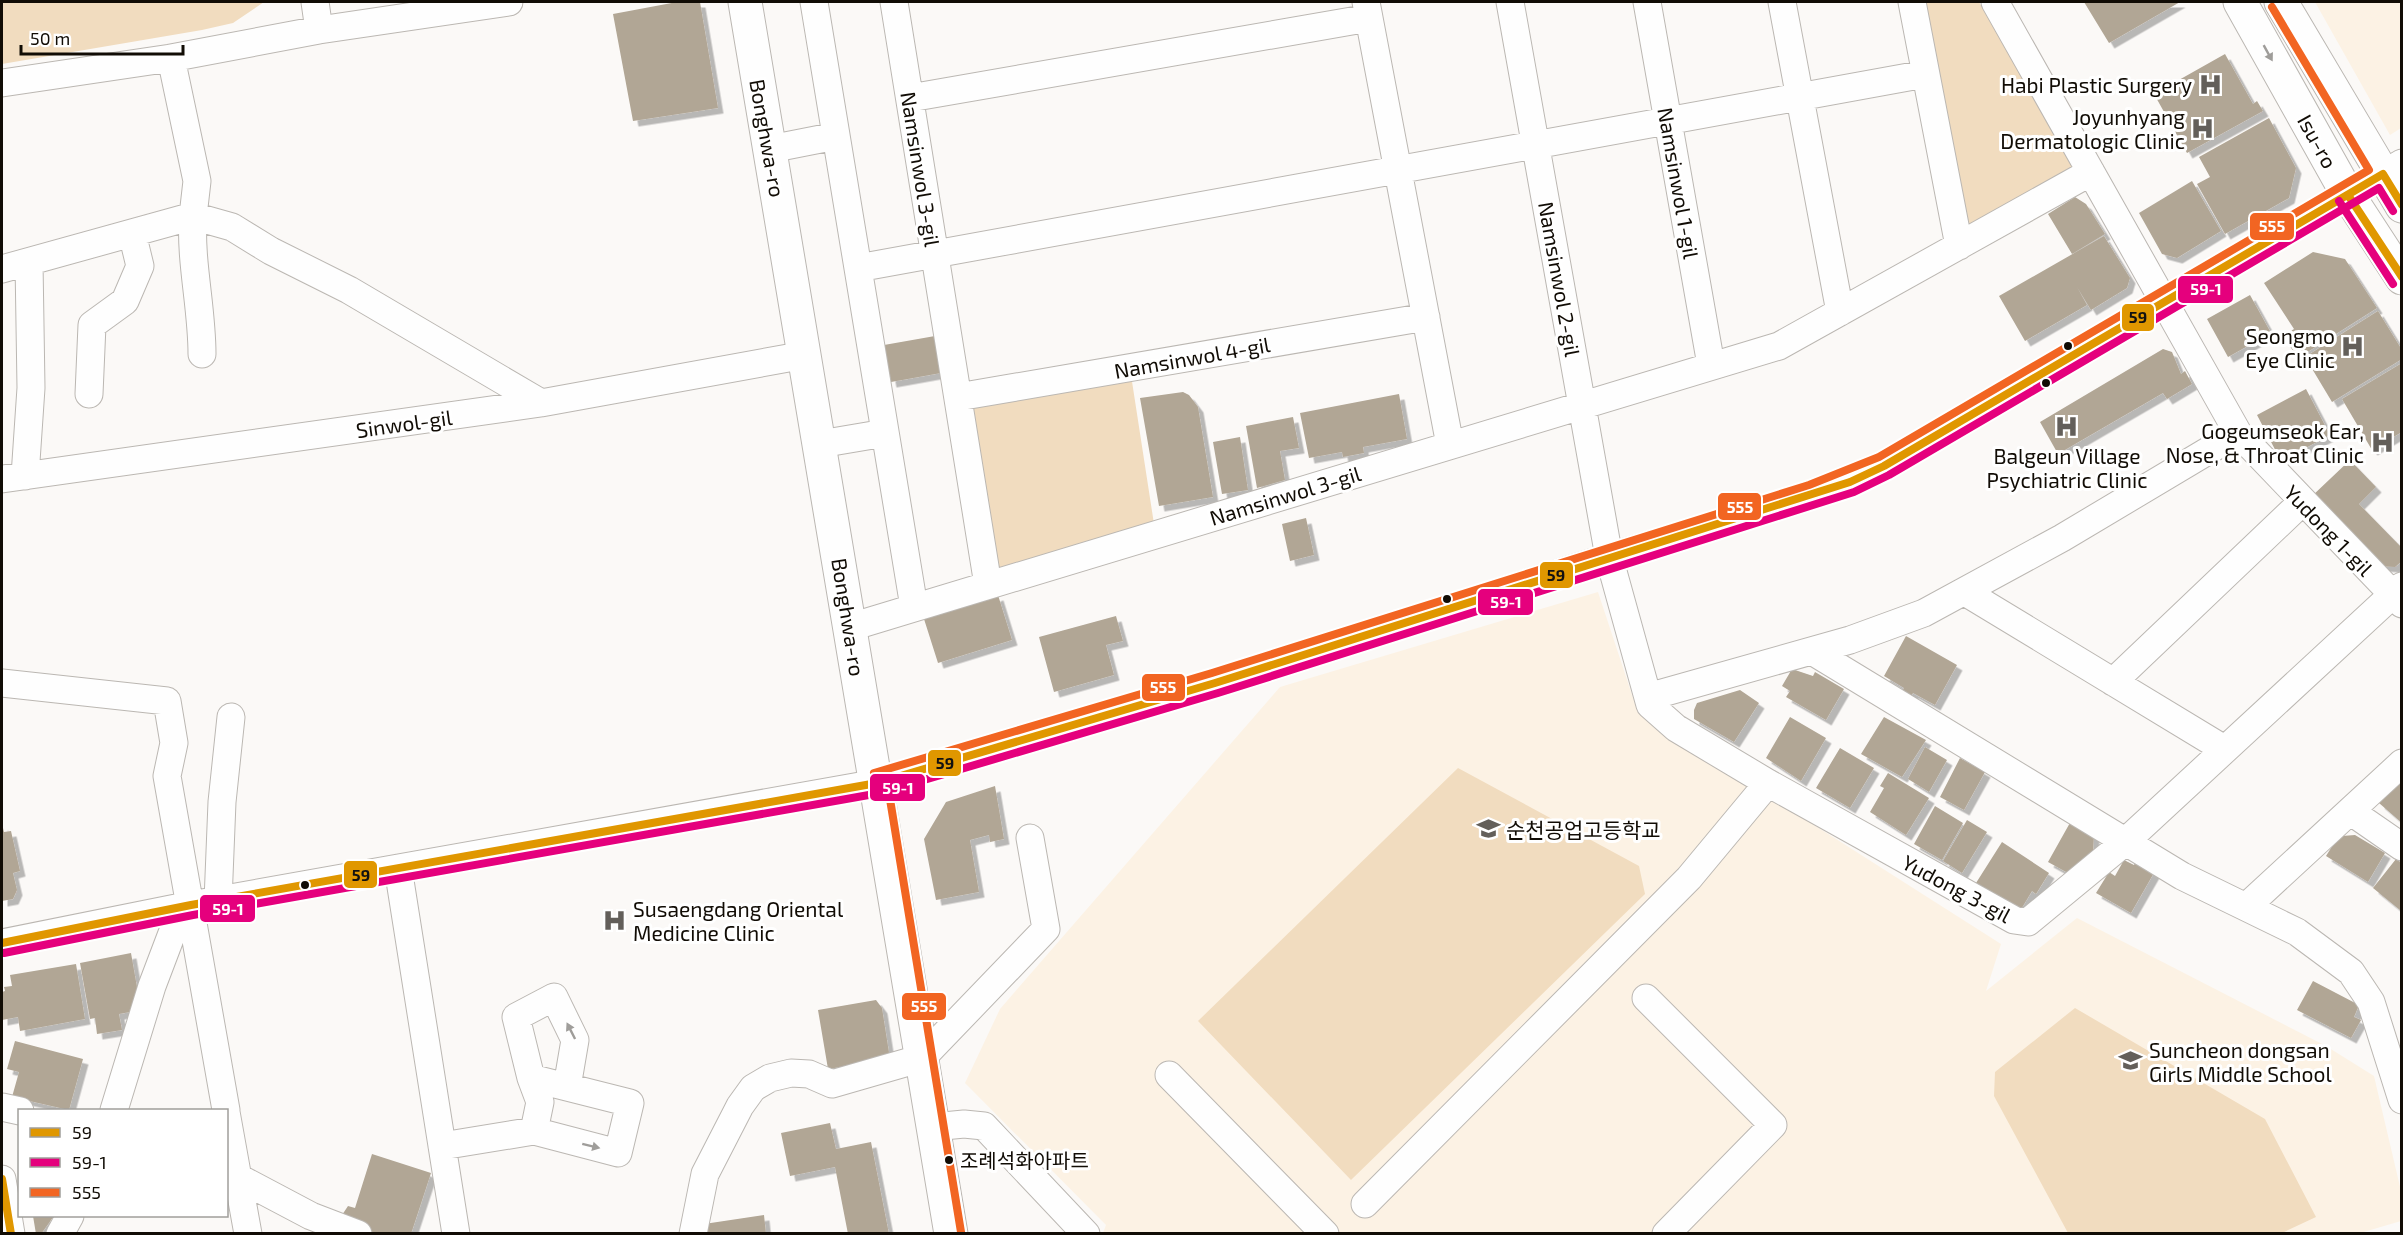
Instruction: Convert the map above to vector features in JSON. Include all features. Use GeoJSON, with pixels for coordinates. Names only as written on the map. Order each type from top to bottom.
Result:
{"type":"FeatureCollection","features":[{"type":"Feature","properties":{"kind":"main road","name":"Bonghwa-ro"},"geometry":{"type":"LineString","coordinates":[[745,2],[951,1233]]}},
{"type":"Feature","properties":{"kind":"main road","name":"Isu-ro"},"geometry":{"type":"LineString","coordinates":[[2240,2],[2348,195],[2402,278]]}},
{"type":"Feature","properties":{"kind":"main road","name":"Isu-ro"},"geometry":{"type":"LineString","coordinates":[[2281,2],[2392,168],[2402,206]]}},
{"type":"Feature","properties":{"kind":"street"},"geometry":{"type":"LineString","coordinates":[[315,2],[319,30]]}},
{"type":"Feature","properties":{"kind":"street"},"geometry":{"type":"LineString","coordinates":[[2,83],[171,58],[319,30],[510,2]]}},
{"type":"Feature","properties":{"kind":"street"},"geometry":{"type":"LineString","coordinates":[[814,2],[914,608]]}},
{"type":"Feature","properties":{"kind":"street","name":"Namsinwol 3-gil"},"geometry":{"type":"LineString","coordinates":[[894,2],[988,585]]}},
{"type":"Feature","properties":{"kind":"street","name":"Namsinwol 2-gil"},"geometry":{"type":"LineString","coordinates":[[1510,2],[1609,557]]}},
{"type":"Feature","properties":{"kind":"street","name":"Namsinwol 1-gil"},"geometry":{"type":"LineString","coordinates":[[1647,2],[1711,365]]}},
{"type":"Feature","properties":{"kind":"street"},"geometry":{"type":"LineString","coordinates":[[1782,2],[1840,312]]}},
{"type":"Feature","properties":{"kind":"street"},"geometry":{"type":"LineString","coordinates":[[1912,2],[1959,246]]}},
{"type":"Feature","properties":{"kind":"street","name":"Yudong 1-gil"},"geometry":{"type":"LineString","coordinates":[[1995,2],[2238,433],[2302,502],[2398,596]]}},
{"type":"Feature","properties":{"kind":"street"},"geometry":{"type":"LineString","coordinates":[[910,98],[1367,10],[1450,445]]}},
{"type":"Feature","properties":{"kind":"street"},"geometry":{"type":"LineString","coordinates":[[171,58],[197,181],[191,244],[200,298],[202,354]]}},
{"type":"Feature","properties":{"kind":"street"},"geometry":{"type":"LineString","coordinates":[[858,268],[1925,74]]}},
{"type":"Feature","properties":{"kind":"street"},"geometry":{"type":"LineString","coordinates":[[770,149],[836,136]]}},
{"type":"Feature","properties":{"kind":"street"},"geometry":{"type":"LineString","coordinates":[[2,943],[186,906],[877,783],[1223,681],[1850,482],[1884,466],[2392,168]]}},
{"type":"Feature","properties":{"kind":"street"},"geometry":{"type":"LineString","coordinates":[[1582,405],[1779,346],[2091,171]]}},
{"type":"Feature","properties":{"kind":"street"},"geometry":{"type":"LineString","coordinates":[[2,269],[193,216],[232,227],[270,251],[349,290],[541,403]]}},
{"type":"Feature","properties":{"kind":"street"},"geometry":{"type":"LineString","coordinates":[[89,394],[92,325],[125,301],[141,266],[132,233]]}},
{"type":"Feature","properties":{"kind":"street"},"geometry":{"type":"LineString","coordinates":[[13,477],[31,388],[29,262]]}},
{"type":"Feature","properties":{"kind":"street","name":"Namsinwol 4-gil"},"geometry":{"type":"LineString","coordinates":[[958,397],[1426,317]]}},
{"type":"Feature","properties":{"kind":"street","name":"Sinwol-gil"},"geometry":{"type":"LineString","coordinates":[[13,477],[541,403],[805,356]]}},
{"type":"Feature","properties":{"kind":"street","name":"Namsinwol 3-gil"},"geometry":{"type":"LineString","coordinates":[[851,627],[1582,405]]}},
{"type":"Feature","properties":{"kind":"street"},"geometry":{"type":"LineString","coordinates":[[820,444],[885,433]]}},
{"type":"Feature","properties":{"kind":"street"},"geometry":{"type":"LineString","coordinates":[[1648,697],[1850,640],[1924,613],[1965,592],[2238,433]]}},
{"type":"Feature","properties":{"kind":"street"},"geometry":{"type":"LineString","coordinates":[[2113,682],[2302,502]]}},
{"type":"Feature","properties":{"kind":"street","name":"Yudong 3-gil"},"geometry":{"type":"LineString","coordinates":[[1609,557],[1650,705],[1676,728],[1768,783],[2014,920],[2028,922],[2126,842],[2224,749],[2398,596]]}},
{"type":"Feature","properties":{"kind":"street"},"geometry":{"type":"LineString","coordinates":[[1965,592],[2224,749]]}},
{"type":"Feature","properties":{"kind":"street"},"geometry":{"type":"LineString","coordinates":[[1812,651],[2182,876],[2297,932],[2351,972],[2371,1002],[2402,1100]]}},
{"type":"Feature","properties":{"kind":"street"},"geometry":{"type":"LineString","coordinates":[[2,683],[167,701],[174,743],[167,776],[186,906],[226,1109]]}},
{"type":"Feature","properties":{"kind":"street"},"geometry":{"type":"LineString","coordinates":[[218,901],[222,802],[231,717]]}},
{"type":"Feature","properties":{"kind":"street"},"geometry":{"type":"LineString","coordinates":[[2246,907],[2402,763]]}},
{"type":"Feature","properties":{"kind":"street"},"geometry":{"type":"LineString","coordinates":[[1365,1204],[1689,878],[1768,783]]}},
{"type":"Feature","properties":{"kind":"street"},"geometry":{"type":"LineString","coordinates":[[2350,811],[2402,847]]}},
{"type":"Feature","properties":{"kind":"street"},"geometry":{"type":"LineString","coordinates":[[693,1233],[705,1174],[740,1106],[753,1088],[770,1078],[791,1073],[809,1074],[832,1084],[922,1058],[1046,929],[1030,838]]}},
{"type":"Feature","properties":{"kind":"street"},"geometry":{"type":"LineString","coordinates":[[398,868],[456,1233]]}},
{"type":"Feature","properties":{"kind":"street"},"geometry":{"type":"LineString","coordinates":[[114,1109],[152,987],[186,906]]}},
{"type":"Feature","properties":{"kind":"street"},"geometry":{"type":"LineString","coordinates":[[534,1131],[540,1102],[531,1078],[516,1017],[554,997],[575,1040],[567,1087]]}},
{"type":"Feature","properties":{"kind":"street"},"geometry":{"type":"LineString","coordinates":[[1646,998],[1773,1125],[1666,1233]]}},
{"type":"Feature","properties":{"kind":"street"},"geometry":{"type":"LineString","coordinates":[[1169,1075],[1325,1233]]}},
{"type":"Feature","properties":{"kind":"street"},"geometry":{"type":"LineString","coordinates":[[442,1146],[534,1131],[618,1153],[630,1103],[531,1078]]}},
{"type":"Feature","properties":{"kind":"street"},"geometry":{"type":"LineString","coordinates":[[2,1107],[18,1111]]}},
{"type":"Feature","properties":{"kind":"street"},"geometry":{"type":"LineString","coordinates":[[933,1127],[964,1124],[984,1126],[1086,1233]]}},
{"type":"Feature","properties":{"kind":"street"},"geometry":{"type":"LineString","coordinates":[[228,1130],[233,1176],[248,1233]]}},
{"type":"Feature","properties":{"kind":"street"},"geometry":{"type":"LineString","coordinates":[[233,1176],[311,1216],[358,1233]]}},
{"type":"Feature","properties":{"kind":"street"},"geometry":{"type":"LineString","coordinates":[[2,1179],[12,1233]]}},
{"type":"Feature","properties":{"kind":"street"},"geometry":{"type":"LineString","coordinates":[[60,1233],[69,1217]]}},
{"type":"Feature","properties":{"kind":"shaded area"},"geometry":{"type":"Polygon","coordinates":[[[2,2],[264,2],[233,23],[2,64],[2,2]]]}},
{"type":"Feature","properties":{"kind":"shaded area"},"geometry":{"type":"Polygon","coordinates":[[[1922,2],[1979,2],[2078,167],[1966,228],[1922,2]]]}},
{"type":"Feature","properties":{"kind":"shaded area"},"geometry":{"type":"Polygon","coordinates":[[[2315,2],[2401,2],[2401,128],[2390,135],[2315,2]]]}},
{"type":"Feature","properties":{"kind":"shaded area"},"geometry":{"type":"Polygon","coordinates":[[[1131,375],[1154,524],[994,573],[966,403],[1131,375]]]}},
{"type":"Feature","properties":{"kind":"shaded area","name":"순천공업고등학교"},"geometry":{"type":"Polygon","coordinates":[[[1598,592],[1638,713],[2001,944],[1986,991],[2077,918],[2326,1046],[2374,1076],[2401,1191],[2401,1221],[2357,1234],[1103,1233],[1106,1225],[965,1083],[1000,1009],[1280,687],[1598,592]]]}},
{"type":"Feature","properties":{"kind":"shaded area"},"geometry":{"type":"Polygon","coordinates":[[[1458,768],[1639,866],[1645,894],[1351,1180],[1198,1021],[1458,768]]]}},
{"type":"Feature","properties":{"kind":"shaded area"},"geometry":{"type":"Polygon","coordinates":[[[2075,1008],[2265,1119],[2316,1217],[2282,1233],[2068,1233],[1994,1096],[1995,1072],[2075,1008]]]}},
{"type":"Feature","properties":{"kind":"building"},"geometry":{"type":"Polygon","coordinates":[[[677,2],[700,2],[718,108],[633,121],[613,14],[677,2]]]}},
{"type":"Feature","properties":{"kind":"building"},"geometry":{"type":"Polygon","coordinates":[[[2084,2],[2180,2],[2109,43],[2084,2]]]}},
{"type":"Feature","properties":{"kind":"building"},"geometry":{"type":"Polygon","coordinates":[[[2225,54],[2253,104],[2257,101],[2263,111],[2187,153],[2154,94],[2225,54]]]}},
{"type":"Feature","properties":{"kind":"building"},"geometry":{"type":"Polygon","coordinates":[[[2269,118],[2296,168],[2289,198],[2225,234],[2197,184],[2210,177],[2199,157],[2269,118]]]}},
{"type":"Feature","properties":{"kind":"building"},"geometry":{"type":"Polygon","coordinates":[[[2192,181],[2221,231],[2177,258],[2162,254],[2139,213],[2192,181]]]}},
{"type":"Feature","properties":{"kind":"building"},"geometry":{"type":"Polygon","coordinates":[[[2075,197],[2086,204],[2105,234],[2072,254],[2048,214],[2075,197]]]}},
{"type":"Feature","properties":{"kind":"building"},"geometry":{"type":"Polygon","coordinates":[[[2104,236],[2130,278],[2127,288],[2091,310],[2077,287],[2087,305],[2025,341],[1999,296],[2104,236]]]}},
{"type":"Feature","properties":{"kind":"building"},"geometry":{"type":"Polygon","coordinates":[[[2313,252],[2345,259],[2377,308],[2298,358],[2283,336],[2294,329],[2264,283],[2313,252]]]}},
{"type":"Feature","properties":{"kind":"building"},"geometry":{"type":"Polygon","coordinates":[[[2250,295],[2271,333],[2228,357],[2207,319],[2250,295]]]}},
{"type":"Feature","properties":{"kind":"building"},"geometry":{"type":"Polygon","coordinates":[[[2378,311],[2402,350],[2402,359],[2332,402],[2305,357],[2378,311]]]}},
{"type":"Feature","properties":{"kind":"building"},"geometry":{"type":"Polygon","coordinates":[[[935,336],[941,373],[891,382],[884,345],[935,336]]]}},
{"type":"Feature","properties":{"kind":"building"},"geometry":{"type":"Polygon","coordinates":[[[2163,349],[2172,352],[2181,374],[2185,371],[2192,384],[2167,399],[2163,393],[2058,454],[2040,422],[2163,349]]]}},
{"type":"Feature","properties":{"kind":"building"},"geometry":{"type":"Polygon","coordinates":[[[2402,363],[2400,433],[2372,450],[2342,399],[2402,363]]]}},
{"type":"Feature","properties":{"kind":"building"},"geometry":{"type":"Polygon","coordinates":[[[2306,389],[2330,435],[2281,461],[2257,415],[2306,389]]]}},
{"type":"Feature","properties":{"kind":"building"},"geometry":{"type":"Polygon","coordinates":[[[1183,392],[1189,395],[1198,407],[1213,497],[1159,506],[1140,398],[1183,392]]]}},
{"type":"Feature","properties":{"kind":"building"},"geometry":{"type":"Polygon","coordinates":[[[1399,394],[1407,439],[1363,447],[1364,453],[1343,457],[1342,452],[1309,458],[1300,413],[1399,394]]]}},
{"type":"Feature","properties":{"kind":"building"},"geometry":{"type":"Polygon","coordinates":[[[1293,417],[1299,448],[1280,451],[1285,480],[1257,488],[1246,426],[1293,417]]]}},
{"type":"Feature","properties":{"kind":"building"},"geometry":{"type":"Polygon","coordinates":[[[1240,437],[1248,490],[1222,494],[1213,442],[1240,437]]]}},
{"type":"Feature","properties":{"kind":"building"},"geometry":{"type":"Polygon","coordinates":[[[2350,460],[2376,487],[2359,504],[2402,548],[2402,561],[2395,567],[2378,566],[2311,497],[2350,460]]]}},
{"type":"Feature","properties":{"kind":"building"},"geometry":{"type":"Polygon","coordinates":[[[1306,518],[1314,555],[1290,561],[1282,524],[1306,518]]]}},
{"type":"Feature","properties":{"kind":"building"},"geometry":{"type":"Polygon","coordinates":[[[998,595],[1012,640],[938,663],[924,619],[998,595]]]}},
{"type":"Feature","properties":{"kind":"building"},"geometry":{"type":"Polygon","coordinates":[[[1116,616],[1123,641],[1106,645],[1114,675],[1054,692],[1039,637],[1116,616]]]}},
{"type":"Feature","properties":{"kind":"building"},"geometry":{"type":"Polygon","coordinates":[[[1906,636],[1957,665],[1935,705],[1913,693],[1910,698],[1901,693],[1904,688],[1884,676],[1906,636]]]}},
{"type":"Feature","properties":{"kind":"building"},"geometry":{"type":"Polygon","coordinates":[[[1792,669],[1813,676],[1815,672],[1844,689],[1826,720],[1786,697],[1790,691],[1782,686],[1792,669]]]}},
{"type":"Feature","properties":{"kind":"building"},"geometry":{"type":"Polygon","coordinates":[[[1740,690],[1759,703],[1734,742],[1694,719],[1697,703],[1740,690]]]}},
{"type":"Feature","properties":{"kind":"building"},"geometry":{"type":"Polygon","coordinates":[[[1790,717],[1826,738],[1801,781],[1766,758],[1790,717]]]}},
{"type":"Feature","properties":{"kind":"building"},"geometry":{"type":"Polygon","coordinates":[[[1884,717],[1926,740],[1902,777],[1861,754],[1884,717]]]}},
{"type":"Feature","properties":{"kind":"building"},"geometry":{"type":"Polygon","coordinates":[[[1925,747],[1947,760],[1929,792],[1908,779],[1925,747]]]}},
{"type":"Feature","properties":{"kind":"building"},"geometry":{"type":"Polygon","coordinates":[[[1840,748],[1874,768],[1850,808],[1816,788],[1840,748]]]}},
{"type":"Feature","properties":{"kind":"building"},"geometry":{"type":"Polygon","coordinates":[[[1960,758],[1985,772],[1964,810],[1940,797],[1960,758]]]}},
{"type":"Feature","properties":{"kind":"building"},"geometry":{"type":"Polygon","coordinates":[[[1888,773],[1929,798],[1906,835],[1870,812],[1884,788],[1880,786],[1888,773]]]}},
{"type":"Feature","properties":{"kind":"building"},"geometry":{"type":"Polygon","coordinates":[[[2402,778],[2402,823],[2379,803],[2402,778]]]}},
{"type":"Feature","properties":{"kind":"building"},"geometry":{"type":"Polygon","coordinates":[[[995,786],[1004,839],[990,842],[989,835],[970,840],[979,892],[936,900],[924,839],[946,802],[995,786]]]}},
{"type":"Feature","properties":{"kind":"building"},"geometry":{"type":"Polygon","coordinates":[[[1935,806],[1963,823],[1942,860],[1914,844],[1935,806]]]}},
{"type":"Feature","properties":{"kind":"building"},"geometry":{"type":"Polygon","coordinates":[[[1967,820],[1987,832],[1962,873],[1943,861],[1967,820]]]}},
{"type":"Feature","properties":{"kind":"building"},"geometry":{"type":"Polygon","coordinates":[[[2071,821],[2094,833],[2093,853],[2068,873],[2048,862],[2071,821]]]}},
{"type":"Feature","properties":{"kind":"building"},"geometry":{"type":"Polygon","coordinates":[[[2,824],[4,832],[11,831],[20,871],[13,873],[17,890],[13,899],[2,901],[2,824]]]}},
{"type":"Feature","properties":{"kind":"building"},"geometry":{"type":"Polygon","coordinates":[[[2355,835],[2385,853],[2368,882],[2326,856],[2336,840],[2342,836],[2355,835]]]}},
{"type":"Feature","properties":{"kind":"building"},"geometry":{"type":"Polygon","coordinates":[[[2002,842],[2049,873],[2036,894],[2032,891],[2020,911],[1976,883],[2002,842]]]}},
{"type":"Feature","properties":{"kind":"building"},"geometry":{"type":"Polygon","coordinates":[[[2396,859],[2402,863],[2400,910],[2373,888],[2396,859]]]}},
{"type":"Feature","properties":{"kind":"building"},"geometry":{"type":"Polygon","coordinates":[[[2124,860],[2134,865],[2136,861],[2155,871],[2131,913],[2096,893],[2109,872],[2115,876],[2124,860]]]}},
{"type":"Feature","properties":{"kind":"building"},"geometry":{"type":"Polygon","coordinates":[[[131,953],[141,1010],[119,1014],[122,1030],[97,1034],[95,1018],[90,1019],[80,963],[131,953]]]}},
{"type":"Feature","properties":{"kind":"building"},"geometry":{"type":"Polygon","coordinates":[[[76,964],[85,1019],[20,1031],[18,1017],[2,1020],[2,992],[5,991],[4,987],[12,986],[10,975],[76,964]]]}},
{"type":"Feature","properties":{"kind":"building"},"geometry":{"type":"Polygon","coordinates":[[[2313,981],[2359,1005],[2354,1017],[2361,1020],[2351,1038],[2297,1010],[2313,981]]]}},
{"type":"Feature","properties":{"kind":"building"},"geometry":{"type":"Polygon","coordinates":[[[876,1000],[882,1008],[890,1059],[828,1069],[818,1010],[876,1000]]]}},
{"type":"Feature","properties":{"kind":"building"},"geometry":{"type":"Polygon","coordinates":[[[15,1041],[83,1059],[69,1109],[12,1097],[19,1072],[7,1069],[15,1041]]]}},
{"type":"Feature","properties":{"kind":"building"},"geometry":{"type":"Polygon","coordinates":[[[830,1123],[836,1149],[871,1142],[889,1234],[848,1234],[835,1167],[790,1176],[781,1133],[830,1123]]]}},
{"type":"Feature","properties":{"kind":"building"},"geometry":{"type":"Polygon","coordinates":[[[372,1154],[431,1173],[411,1234],[375,1234],[338,1221],[348,1206],[355,1208],[372,1154]]]}},
{"type":"Feature","properties":{"kind":"building"},"geometry":{"type":"Polygon","coordinates":[[[764,1215],[766,1234],[702,1234],[704,1224],[764,1215]]]}},
{"type":"Feature","properties":{"kind":"building"},"geometry":{"type":"Polygon","coordinates":[[[33,1217],[53,1217],[41,1234],[36,1234],[33,1217]]]}},
{"type":"Feature","properties":{"kind":"transit line","name":"555"},"geometry":{"type":"LineString","coordinates":[[874,773],[1212,673],[1809,485],[1879,457],[2369,170],[2272,7]]}},
{"type":"Feature","properties":{"kind":"transit line","name":"59"},"geometry":{"type":"LineString","coordinates":[[2,943],[191,905],[877,783],[1215,683],[1850,482],[1884,466],[2383,174],[2402,205]]}},
{"type":"Feature","properties":{"kind":"transit line","name":"59-1"},"geometry":{"type":"LineString","coordinates":[[4,953],[193,915],[880,793],[1218,693],[1854,492],[1889,475],[2379,188],[2393,211]]}},
{"type":"Feature","properties":{"kind":"transit line","name":"59"},"geometry":{"type":"LineString","coordinates":[[2348,195],[2402,277]]}},
{"type":"Feature","properties":{"kind":"transit line","name":"59-1"},"geometry":{"type":"LineString","coordinates":[[2339,201],[2393,284]]}},
{"type":"Feature","properties":{"kind":"transit line","name":"555"},"geometry":{"type":"LineString","coordinates":[[887,781],[961,1232]]}},
{"type":"Feature","properties":{"kind":"transit line","name":"59"},"geometry":{"type":"LineString","coordinates":[[2,1179],[11,1234]]}},
{"type":"Feature","properties":{"kind":"place","name":"Habi Plastic Surgery"},"geometry":{"type":"Point","coordinates":[2210,84]}},
{"type":"Feature","properties":{"kind":"place","name":"Joyunhyang Dermatologic Clinic"},"geometry":{"type":"Point","coordinates":[2203,128]}},
{"type":"Feature","properties":{"kind":"place","name":"Seongmo Eye Clinic"},"geometry":{"type":"Point","coordinates":[2353,347]}},
{"type":"Feature","properties":{"kind":"place","name":"Balgeun Village Psychiatric Clinic"},"geometry":{"type":"Point","coordinates":[2067,427]}},
{"type":"Feature","properties":{"kind":"place","name":"Gogeumseok Ear, Nose, & Throat Clinic"},"geometry":{"type":"Point","coordinates":[2382,442]}},
{"type":"Feature","properties":{"kind":"place","name":"순천공업고등학교"},"geometry":{"type":"Point","coordinates":[1488,829]}},
{"type":"Feature","properties":{"kind":"place","name":"Susaengdang Oriental Medicine Clinic"},"geometry":{"type":"Point","coordinates":[615,920]}},
{"type":"Feature","properties":{"kind":"place","name":"Suncheon dongsan Girls Middle School"},"geometry":{"type":"Point","coordinates":[2131,1061]}},
{"type":"Feature","properties":{"kind":"place","name":"조례석화아파트"},"geometry":{"type":"Point","coordinates":[949,1160]}}]}
